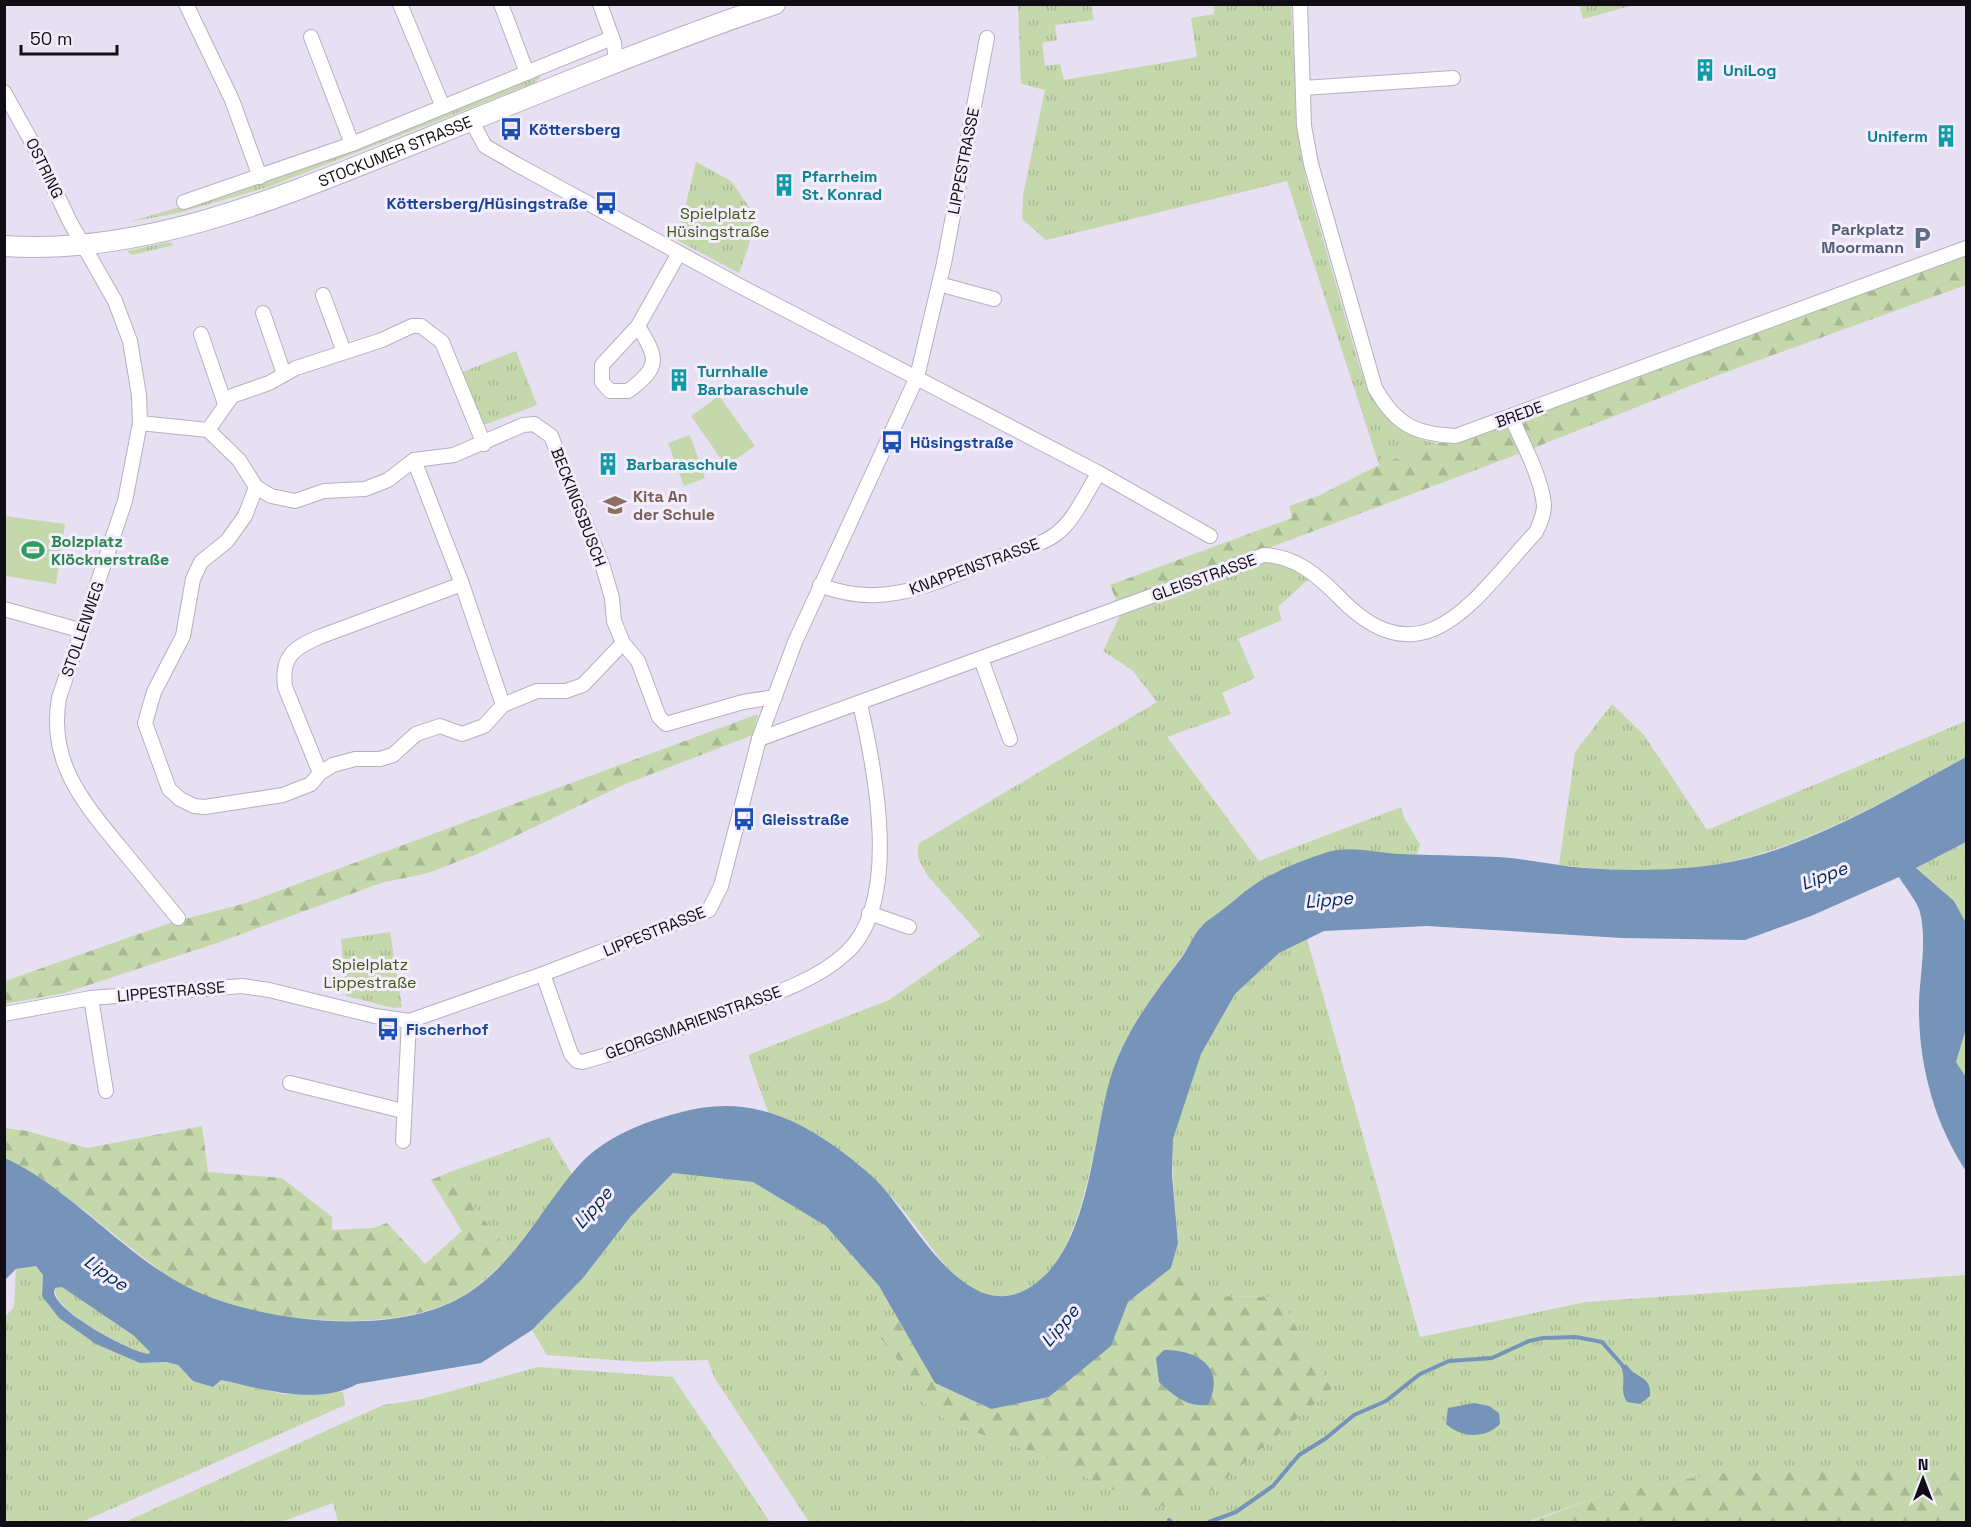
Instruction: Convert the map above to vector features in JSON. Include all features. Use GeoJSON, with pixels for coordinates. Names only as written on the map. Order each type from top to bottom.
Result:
{"type":"FeatureCollection","features":[{"type":"Feature","properties":{"kind":"main road","name":"STOCKUMER STRASSE"},"geometry":{"type":"LineString","coordinates":[[4,246],[84,244],[166,229],[271,200],[616,63],[776,4]]}},
{"type":"Feature","properties":{"kind":"street"},"geometry":{"type":"LineString","coordinates":[[186,4],[232,100],[260,177]]}},
{"type":"Feature","properties":{"kind":"street"},"geometry":{"type":"LineString","coordinates":[[400,4],[443,107]]}},
{"type":"Feature","properties":{"kind":"street"},"geometry":{"type":"LineString","coordinates":[[501,4],[527,73]]}},
{"type":"Feature","properties":{"kind":"street"},"geometry":{"type":"LineString","coordinates":[[600,4],[612,38],[616,63]]}},
{"type":"Feature","properties":{"kind":"street","name":"BREDE"},"geometry":{"type":"LineString","coordinates":[[1300,4],[1304,126],[1311,164],[1375,388],[1387,409],[1415,430],[1431,435],[1456,436],[1966,248]]}},
{"type":"Feature","properties":{"kind":"street","name":"STOCKUMER STRASSE"},"geometry":{"type":"LineString","coordinates":[[311,38],[352,144]]}},
{"type":"Feature","properties":{"kind":"street","name":"STOCKUMER STRASSE"},"geometry":{"type":"LineString","coordinates":[[184,202],[352,144],[612,38]]}},
{"type":"Feature","properties":{"kind":"street","name":"LIPPESTRASSE"},"geometry":{"type":"LineString","coordinates":[[4,1014],[91,998],[242,986],[269,990],[375,1016],[409,1021],[543,974],[709,910],[721,886],[759,739],[820,585],[916,377],[939,284],[987,38]]}},
{"type":"Feature","properties":{"kind":"street"},"geometry":{"type":"LineString","coordinates":[[1303,88],[1453,78]]}},
{"type":"Feature","properties":{"kind":"street","name":"OSTRING"},"geometry":{"type":"LineString","coordinates":[[4,92],[34,146],[70,222],[84,244]]}},
{"type":"Feature","properties":{"kind":"street"},"geometry":{"type":"LineString","coordinates":[[471,120],[485,146],[680,253],[1098,473],[1210,536]]}},
{"type":"Feature","properties":{"kind":"street","name":"STOLLENWEG"},"geometry":{"type":"LineString","coordinates":[[84,244],[124,321],[136,364],[140,423],[125,501],[62,685],[57,713],[61,751],[75,790],[178,918]]}},
{"type":"Feature","properties":{"kind":"street"},"geometry":{"type":"LineString","coordinates":[[638,326],[654,354],[653,365],[628,391],[610,391],[602,382],[602,365],[638,326],[680,253]]}},
{"type":"Feature","properties":{"kind":"street"},"geometry":{"type":"LineString","coordinates":[[939,284],[994,299]]}},
{"type":"Feature","properties":{"kind":"street"},"geometry":{"type":"LineString","coordinates":[[323,295],[344,352]]}},
{"type":"Feature","properties":{"kind":"street"},"geometry":{"type":"LineString","coordinates":[[263,314],[284,374]]}},
{"type":"Feature","properties":{"kind":"street"},"geometry":{"type":"LineString","coordinates":[[208,430],[232,396],[412,326],[421,326],[442,342],[484,444]]}},
{"type":"Feature","properties":{"kind":"street"},"geometry":{"type":"LineString","coordinates":[[201,334],[225,404]]}},
{"type":"Feature","properties":{"kind":"street","name":"GLEISSTRASSE"},"geometry":{"type":"LineString","coordinates":[[759,739],[1264,555],[1288,558],[1305,567],[1324,581],[1363,620],[1381,630],[1399,636],[1429,631],[1461,613],[1536,532],[1543,517],[1544,504],[1538,484],[1511,417]]}},
{"type":"Feature","properties":{"kind":"street"},"geometry":{"type":"LineString","coordinates":[[140,423],[208,430],[239,460],[256,487],[271,496],[296,501],[324,491],[365,489],[388,480],[414,460],[462,584],[503,705]]}},
{"type":"Feature","properties":{"kind":"street","name":"BECKINGSBUSCH"},"geometry":{"type":"LineString","coordinates":[[414,460],[454,455],[484,444],[523,425],[534,424],[551,436],[603,567],[612,597],[614,621],[623,643],[638,661],[659,717],[666,724],[743,702],[775,698]]}},
{"type":"Feature","properties":{"kind":"street","name":"KNAPPENSTRASSE"},"geometry":{"type":"LineString","coordinates":[[820,585],[857,597],[899,593],[925,586],[1044,540],[1066,524],[1098,473]]}},
{"type":"Feature","properties":{"kind":"street"},"geometry":{"type":"LineString","coordinates":[[256,487],[245,516],[228,541],[201,562],[192,579],[183,636],[154,692],[145,723],[169,789],[180,799],[194,806],[218,806],[242,799],[284,795],[311,784],[320,773],[333,765],[355,759],[380,759],[393,755],[416,734],[440,726],[462,734],[484,726],[503,705],[537,691],[566,691],[583,685],[623,643]]}},
{"type":"Feature","properties":{"kind":"street"},"geometry":{"type":"LineString","coordinates":[[320,773],[285,687],[284,676],[289,656],[298,647],[319,637],[462,584]]}},
{"type":"Feature","properties":{"kind":"street"},"geometry":{"type":"LineString","coordinates":[[4,609],[82,631]]}},
{"type":"Feature","properties":{"kind":"street"},"geometry":{"type":"LineString","coordinates":[[981,660],[1010,739]]}},
{"type":"Feature","properties":{"kind":"street","name":"GEORGSMARIENSTRASSE"},"geometry":{"type":"LineString","coordinates":[[543,974],[571,1054],[577,1061],[582,1062],[744,1005],[827,968],[857,942],[869,913],[877,882],[880,830],[874,770],[860,704]]}},
{"type":"Feature","properties":{"kind":"street"},"geometry":{"type":"LineString","coordinates":[[869,913],[909,927]]}},
{"type":"Feature","properties":{"kind":"street"},"geometry":{"type":"LineString","coordinates":[[91,998],[106,1091]]}},
{"type":"Feature","properties":{"kind":"street"},"geometry":{"type":"LineString","coordinates":[[403,1141],[409,1021]]}},
{"type":"Feature","properties":{"kind":"street"},"geometry":{"type":"LineString","coordinates":[[290,1083],[403,1111]]}},
{"type":"Feature","properties":{"kind":"green space"},"geometry":{"type":"Polygon","coordinates":[[[1579,4],[1634,4],[1634,5],[1583,19],[1579,4]]]}},
{"type":"Feature","properties":{"kind":"green space"},"geometry":{"type":"Polygon","coordinates":[[[1018,5],[1091,5],[1094,20],[1055,25],[1057,40],[1042,43],[1045,66],[1060,64],[1064,80],[1197,57],[1191,18],[1214,14],[1214,5],[1291,5],[1298,135],[1307,184],[1359,365],[1371,392],[1387,415],[1408,433],[1436,443],[1379,465],[1287,181],[1046,240],[1022,219],[1023,195],[1045,90],[1021,84],[1018,5]]]}},
{"type":"Feature","properties":{"kind":"green space"},"geometry":{"type":"Polygon","coordinates":[[[539,75],[540,78],[534,83],[268,187],[178,213],[129,222],[260,183],[539,75]]]}},
{"type":"Feature","properties":{"kind":"green space","name":"Spielplatz Hüsingstraße"},"geometry":{"type":"Polygon","coordinates":[[[696,162],[731,181],[754,214],[749,245],[739,273],[677,240],[696,162]]]}},
{"type":"Feature","properties":{"kind":"green space"},"geometry":{"type":"Polygon","coordinates":[[[169,242],[174,245],[131,255],[127,251],[169,242]]]}},
{"type":"Feature","properties":{"kind":"green space"},"geometry":{"type":"Polygon","coordinates":[[[1966,254],[1966,285],[1710,378],[1531,449],[1118,605],[1110,585],[1292,518],[1289,506],[1318,496],[1379,465],[1436,443],[1456,443],[1503,427],[1966,254]]]}},
{"type":"Feature","properties":{"kind":"green space"},"geometry":{"type":"Polygon","coordinates":[[[516,351],[537,405],[481,426],[460,373],[516,351]]]}},
{"type":"Feature","properties":{"kind":"green space"},"geometry":{"type":"Polygon","coordinates":[[[719,396],[755,446],[726,466],[691,416],[719,396]]]}},
{"type":"Feature","properties":{"kind":"green space"},"geometry":{"type":"Polygon","coordinates":[[[690,435],[705,478],[684,486],[668,443],[690,435]]]}},
{"type":"Feature","properties":{"kind":"green space","name":"Bolzplatz Klöcknerstraße"},"geometry":{"type":"Polygon","coordinates":[[[4,516],[65,524],[56,584],[5,576],[4,516]]]}},
{"type":"Feature","properties":{"kind":"green space"},"geometry":{"type":"Polygon","coordinates":[[[1277,562],[1312,576],[1278,607],[1282,620],[1238,639],[1255,678],[1222,693],[1231,714],[1167,737],[1259,861],[1401,807],[1420,845],[1417,854],[1400,854],[1201,927],[1148,1004],[1120,1053],[1110,1081],[1084,1194],[1072,1230],[1056,1262],[1035,1285],[1006,1296],[991,1296],[977,1292],[953,1275],[903,1210],[858,1165],[825,1140],[768,1112],[748,1055],[889,1000],[981,936],[927,875],[918,858],[918,844],[1157,702],[1132,670],[1103,651],[1121,613],[1260,563],[1277,562]]]}},
{"type":"Feature","properties":{"kind":"green space"},"geometry":{"type":"Polygon","coordinates":[[[1612,704],[1644,735],[1707,830],[1966,721],[1966,757],[1818,833],[1755,855],[1683,869],[1620,870],[1559,865],[1575,752],[1612,704]]]}},
{"type":"Feature","properties":{"kind":"green space"},"geometry":{"type":"Polygon","coordinates":[[[758,714],[753,735],[623,785],[475,855],[428,873],[381,883],[214,944],[64,993],[5,1004],[5,981],[170,923],[246,903],[758,714]]]}},
{"type":"Feature","properties":{"kind":"green space"},"geometry":{"type":"Polygon","coordinates":[[[1966,842],[1966,923],[1954,901],[1916,868],[1966,842]]]}},
{"type":"Feature","properties":{"kind":"green space","name":"Spielplatz Lippestraße"},"geometry":{"type":"Polygon","coordinates":[[[390,932],[402,1007],[394,1008],[346,996],[341,939],[390,932]]]}},
{"type":"Feature","properties":{"kind":"green space"},"geometry":{"type":"Polygon","coordinates":[[[1307,939],[1420,1337],[1586,1302],[1966,1275],[1966,1468],[1601,1496],[1527,1522],[809,1522],[714,1377],[708,1360],[639,1362],[547,1355],[532,1330],[583,1278],[631,1216],[673,1173],[753,1182],[826,1226],[879,1286],[899,1320],[881,1338],[890,1347],[920,1400],[952,1424],[1038,1454],[1151,1508],[1265,1443],[1332,1389],[1279,1297],[1219,1296],[1171,1268],[1178,1243],[1173,1179],[1173,1139],[1201,1054],[1235,994],[1279,953],[1307,939]]]}},
{"type":"Feature","properties":{"kind":"green space"},"geometry":{"type":"Polygon","coordinates":[[[1966,1029],[1966,1077],[1956,1062],[1966,1029]]]}},
{"type":"Feature","properties":{"kind":"green space"},"geometry":{"type":"Polygon","coordinates":[[[202,1126],[208,1172],[282,1178],[332,1217],[332,1230],[373,1228],[387,1223],[425,1264],[462,1231],[431,1180],[447,1173],[512,1255],[466,1294],[431,1310],[397,1317],[361,1320],[322,1320],[283,1316],[213,1300],[185,1288],[43,1180],[5,1158],[5,1128],[27,1131],[87,1148],[202,1126]]]}},
{"type":"Feature","properties":{"kind":"green space"},"geometry":{"type":"Polygon","coordinates":[[[549,1137],[572,1174],[512,1255],[447,1173],[549,1137]]]}},
{"type":"Feature","properties":{"kind":"green space"},"geometry":{"type":"Polygon","coordinates":[[[36,1266],[43,1275],[42,1296],[140,1363],[166,1362],[178,1365],[193,1381],[221,1380],[283,1394],[343,1392],[345,1405],[82,1522],[5,1522],[4,1318],[14,1307],[16,1269],[36,1266]]]}},
{"type":"Feature","properties":{"kind":"green space"},"geometry":{"type":"Polygon","coordinates":[[[1171,1268],[1219,1296],[1279,1297],[1332,1389],[1200,1500],[1151,1508],[1038,1454],[952,1424],[920,1400],[890,1347],[880,1338],[899,1320],[935,1383],[990,1409],[1049,1397],[1110,1346],[1128,1302],[1171,1268]]]}},
{"type":"Feature","properties":{"kind":"green space"},"geometry":{"type":"Polygon","coordinates":[[[62,1287],[133,1335],[150,1352],[148,1355],[124,1346],[77,1318],[57,1297],[55,1288],[62,1287]]]}},
{"type":"Feature","properties":{"kind":"green space"},"geometry":{"type":"Polygon","coordinates":[[[538,1367],[673,1377],[770,1522],[338,1522],[333,1503],[281,1522],[125,1522],[383,1405],[422,1399],[538,1367]]]}},
{"type":"Feature","properties":{"kind":"green space"},"geometry":{"type":"Polygon","coordinates":[[[1966,1468],[1966,1522],[1531,1522],[1601,1496],[1718,1473],[1917,1471],[1966,1468]]]}},
{"type":"Feature","properties":{"kind":"water","name":"Lippe"},"geometry":{"type":"Polygon","coordinates":[[[1966,757],[1966,842],[1916,868],[1954,901],[1966,923],[1966,1029],[1956,1062],[1966,1077],[1966,1171],[1938,1115],[1926,1075],[1919,1014],[1923,950],[1922,925],[1920,912],[1914,899],[1899,877],[1811,916],[1745,940],[1622,938],[1427,926],[1324,931],[1279,953],[1235,994],[1201,1054],[1173,1139],[1172,1175],[1178,1243],[1171,1268],[1128,1302],[1111,1346],[1049,1397],[991,1409],[935,1383],[879,1286],[826,1226],[753,1182],[673,1173],[631,1216],[583,1278],[532,1330],[481,1363],[357,1384],[342,1391],[325,1394],[290,1394],[221,1380],[213,1387],[193,1381],[178,1365],[166,1362],[140,1363],[96,1344],[59,1318],[42,1296],[43,1275],[36,1266],[16,1269],[5,1280],[5,1158],[33,1173],[161,1271],[188,1288],[218,1300],[245,1308],[307,1319],[371,1321],[403,1317],[432,1310],[458,1299],[496,1271],[526,1236],[566,1180],[602,1145],[639,1126],[665,1117],[699,1108],[731,1106],[752,1108],[778,1116],[824,1139],[877,1181],[944,1265],[964,1282],[985,1294],[1008,1296],[1032,1286],[1051,1269],[1066,1247],[1086,1193],[1109,1083],[1130,1032],[1202,926],[1250,888],[1268,877],[1311,858],[1345,849],[1401,854],[1511,858],[1601,869],[1669,869],[1719,864],[1751,857],[1815,835],[1878,805],[1966,757]],[[62,1287],[55,1288],[54,1292],[58,1300],[80,1320],[126,1346],[148,1354],[150,1352],[133,1335],[62,1287]]]}},
{"type":"Feature","properties":{"kind":"water"},"geometry":{"type":"Polygon","coordinates":[[[1164,1350],[1188,1353],[1206,1364],[1214,1381],[1208,1405],[1187,1402],[1159,1382],[1156,1358],[1164,1350]]]}},
{"type":"Feature","properties":{"kind":"water"},"geometry":{"type":"Polygon","coordinates":[[[1626,1364],[1646,1381],[1650,1389],[1650,1396],[1640,1404],[1627,1402],[1625,1398],[1621,1367],[1626,1364]]]}},
{"type":"Feature","properties":{"kind":"water"},"geometry":{"type":"Polygon","coordinates":[[[1474,1403],[1489,1406],[1499,1413],[1500,1424],[1487,1432],[1473,1435],[1459,1432],[1446,1424],[1448,1408],[1474,1403]]]}},
{"type":"Feature","properties":{"kind":"waterway"},"geometry":{"type":"LineString","coordinates":[[1209,1522],[1236,1512],[1273,1486],[1299,1455],[1325,1439],[1354,1415],[1386,1401],[1420,1374],[1449,1361],[1492,1358],[1529,1341],[1543,1338],[1576,1337],[1602,1342],[1623,1366]]}},
{"type":"Feature","properties":{"kind":"place","name":"UniLog"},"geometry":{"type":"Point","coordinates":[1705,70]}},
{"type":"Feature","properties":{"kind":"place","name":"Köttersberg"},"geometry":{"type":"Point","coordinates":[511,129]}},
{"type":"Feature","properties":{"kind":"place","name":"Uniferm"},"geometry":{"type":"Point","coordinates":[1946,136]}},
{"type":"Feature","properties":{"kind":"place","name":"Pfarrheim St. Konrad"},"geometry":{"type":"Point","coordinates":[784,185]}},
{"type":"Feature","properties":{"kind":"place","name":"Köttersberg/Hüsingstraße"},"geometry":{"type":"Point","coordinates":[606,203]}},
{"type":"Feature","properties":{"kind":"place","name":"Parkplatz Moormann"},"geometry":{"type":"Point","coordinates":[1922,238]}},
{"type":"Feature","properties":{"kind":"place","name":"Turnhalle Barbaraschule"},"geometry":{"type":"Point","coordinates":[679,380]}},
{"type":"Feature","properties":{"kind":"place","name":"Hüsingstraße"},"geometry":{"type":"Point","coordinates":[892,442]}},
{"type":"Feature","properties":{"kind":"place","name":"Barbaraschule"},"geometry":{"type":"Point","coordinates":[608,464]}},
{"type":"Feature","properties":{"kind":"place","name":"Kita An der Schule"},"geometry":{"type":"Point","coordinates":[615,505]}},
{"type":"Feature","properties":{"kind":"place","name":"Bolzplatz Klöcknerstraße"},"geometry":{"type":"Point","coordinates":[33,550]}},
{"type":"Feature","properties":{"kind":"place","name":"Gleisstraße"},"geometry":{"type":"Point","coordinates":[744,819]}},
{"type":"Feature","properties":{"kind":"place","name":"Fischerhof"},"geometry":{"type":"Point","coordinates":[388,1029]}}]}
